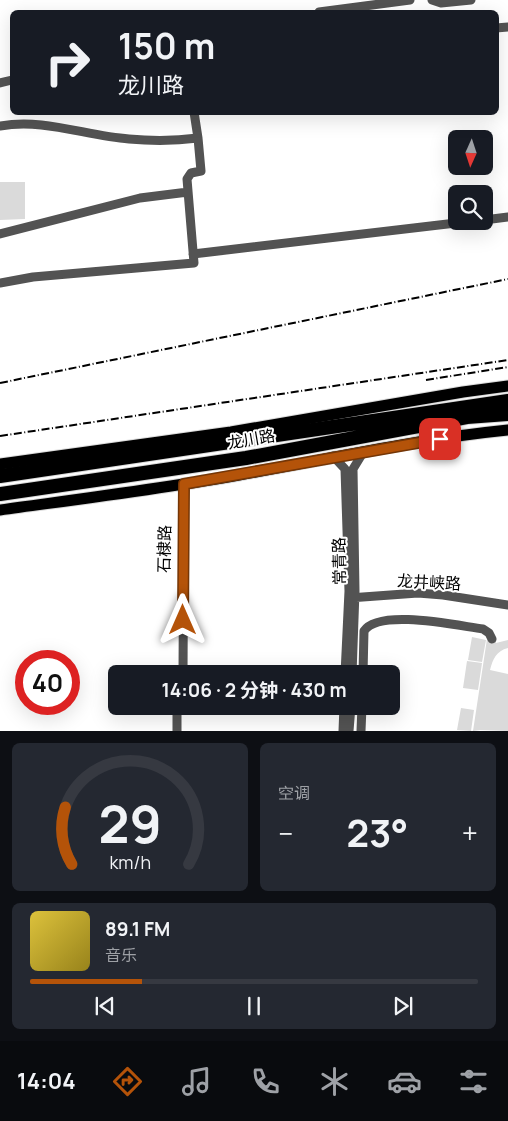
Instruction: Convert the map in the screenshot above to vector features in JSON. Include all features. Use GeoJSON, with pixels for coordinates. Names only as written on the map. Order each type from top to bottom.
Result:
{"type":"FeatureCollection","features":[{"type":"Feature","properties":{"kind":"highway","name":"龙川路"},"geometry":{"type":"LineString","coordinates":[[0,476],[508,401]]}},
{"type":"Feature","properties":{"kind":"highway","name":"龙川路"},"geometry":{"type":"LineString","coordinates":[[0,494],[246,458],[467,418],[508,414]]}},
{"type":"Feature","properties":{"kind":"main road","name":"龙川路"},"geometry":{"type":"LineString","coordinates":[[0,464],[231,432],[462,392],[508,386]]}},
{"type":"Feature","properties":{"kind":"main road","name":"龙川路"},"geometry":{"type":"LineString","coordinates":[[0,510],[240,475],[334,456],[508,430]]}},
{"type":"Feature","properties":{"kind":"street"},"geometry":{"type":"LineString","coordinates":[[334,10],[410,0]]}},
{"type":"Feature","properties":{"kind":"street"},"geometry":{"type":"LineString","coordinates":[[432,0],[441,3],[471,0]]}},
{"type":"Feature","properties":{"kind":"street"},"geometry":{"type":"LineString","coordinates":[[0,283],[33,277],[194,264],[187,180],[191,173],[201,171],[194,115]]}},
{"type":"Feature","properties":{"kind":"street"},"geometry":{"type":"LineString","coordinates":[[0,126],[11,124],[64,127],[128,139],[181,140],[198,138]]}},
{"type":"Feature","properties":{"kind":"street"},"geometry":{"type":"LineString","coordinates":[[0,234],[140,198],[188,192]]}},
{"type":"Feature","properties":{"kind":"street"},"geometry":{"type":"LineString","coordinates":[[493,219],[508,217]]}},
{"type":"Feature","properties":{"kind":"street"},"geometry":{"type":"LineString","coordinates":[[194,254],[448,224]]}},
{"type":"Feature","properties":{"kind":"street","name":"常青路"},"geometry":{"type":"LineString","coordinates":[[352,665],[353,469],[364,451]]}},
{"type":"Feature","properties":{"kind":"street","name":"常青路"},"geometry":{"type":"LineString","coordinates":[[334,456],[345,469],[352,594],[346,665]]}},
{"type":"Feature","properties":{"kind":"street","name":"石棣路"},"geometry":{"type":"LineString","coordinates":[[178,665],[182,484]]}},
{"type":"Feature","properties":{"kind":"street","name":"石棣路"},"geometry":{"type":"LineString","coordinates":[[182,484],[183,665]]}},
{"type":"Feature","properties":{"kind":"street","name":"龙井峡路"},"geometry":{"type":"LineString","coordinates":[[352,594],[418,588],[508,599]]}},
{"type":"Feature","properties":{"kind":"street","name":"龙井峡路"},"geometry":{"type":"LineString","coordinates":[[352,594],[418,593],[508,605]]}},
{"type":"Feature","properties":{"kind":"street"},"geometry":{"type":"LineString","coordinates":[[363,665],[364,631],[368,626],[376,622],[404,619],[483,629],[489,633],[492,639]]}},
{"type":"Feature","properties":{"kind":"street"},"geometry":{"type":"LineString","coordinates":[[177,715],[177,731]]}},
{"type":"Feature","properties":{"kind":"street"},"geometry":{"type":"LineString","coordinates":[[183,715],[183,731]]}},
{"type":"Feature","properties":{"kind":"street"},"geometry":{"type":"LineString","coordinates":[[343,731],[344,715]]}},
{"type":"Feature","properties":{"kind":"street"},"geometry":{"type":"LineString","coordinates":[[350,731],[351,715]]}},
{"type":"Feature","properties":{"kind":"street"},"geometry":{"type":"LineString","coordinates":[[360,731],[361,715]]}},
{"type":"Feature","properties":{"kind":"shaded area"},"geometry":{"type":"Polygon","coordinates":[[[0,182],[25,182],[25,219],[0,220],[0,182]]]}},
{"type":"Feature","properties":{"kind":"shaded area"},"geometry":{"type":"Polygon","coordinates":[[[472,637],[486,640],[482,662],[468,660],[472,637]]]}},
{"type":"Feature","properties":{"kind":"shaded area"},"geometry":{"type":"Polygon","coordinates":[[[487,639],[496,640],[496,643],[508,640],[508,648],[496,656],[490,670],[508,674],[508,731],[473,731],[487,639]]]}},
{"type":"Feature","properties":{"kind":"shaded area"},"geometry":{"type":"Polygon","coordinates":[[[467,661],[482,663],[478,690],[463,688],[467,661]]]}},
{"type":"Feature","properties":{"kind":"shaded area"},"geometry":{"type":"Polygon","coordinates":[[[461,708],[474,710],[471,731],[457,730],[461,708]]]}},
{"type":"Feature","properties":{"kind":"railway"},"geometry":{"type":"LineString","coordinates":[[0,383],[508,279]]}},
{"type":"Feature","properties":{"kind":"railway"},"geometry":{"type":"LineString","coordinates":[[0,436],[508,360]]}},
{"type":"Feature","properties":{"kind":"railway"},"geometry":{"type":"LineString","coordinates":[[426,380],[508,367]]}},
{"type":"Feature","properties":{"kind":"route"},"geometry":{"type":"LineString","coordinates":[[183,620],[184,484],[334,456],[440,439]]}}]}
